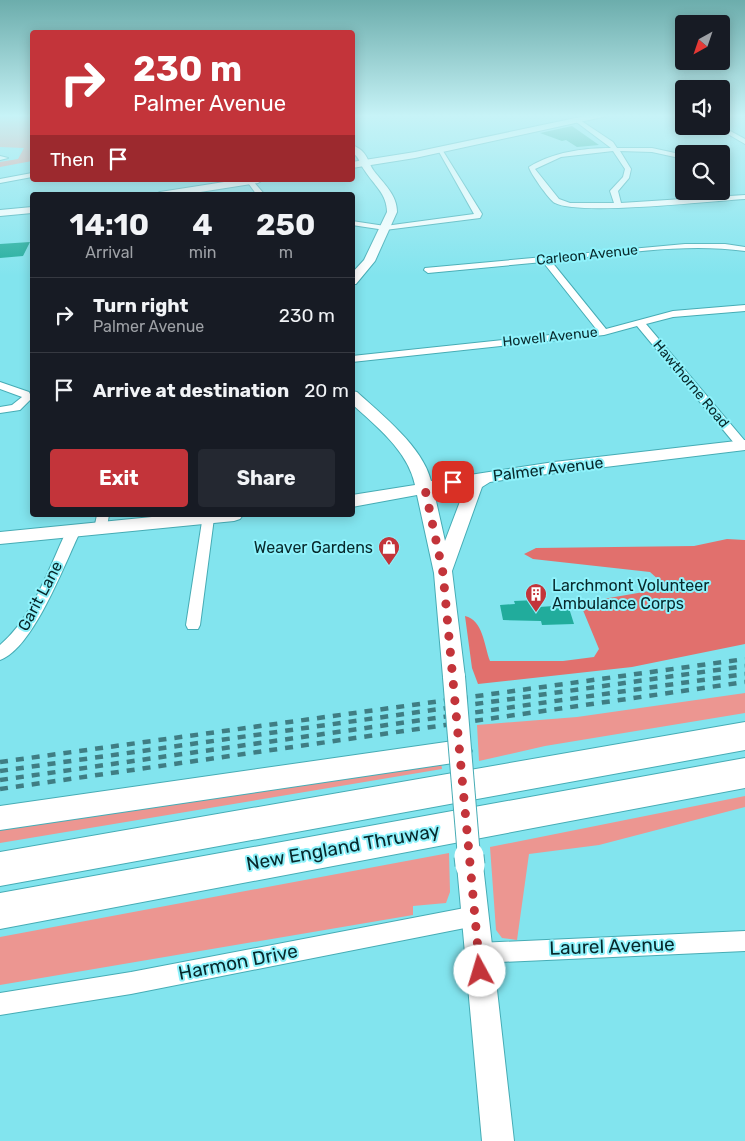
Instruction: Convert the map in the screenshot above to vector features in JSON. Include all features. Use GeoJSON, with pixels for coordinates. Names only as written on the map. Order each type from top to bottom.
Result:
{"type":"FeatureCollection","features":[{"type":"Feature","properties":{"kind":"highway"},"geometry":{"type":"LineString","coordinates":[[0,869],[745,736]]}},
{"type":"Feature","properties":{"kind":"highway","name":"New England Thruway"},"geometry":{"type":"LineString","coordinates":[[0,911],[745,773]]}},
{"type":"Feature","properties":{"kind":"main road"},"geometry":{"type":"LineString","coordinates":[[355,278],[366,266],[392,212],[392,204],[386,191],[375,179],[370,169]]}},
{"type":"Feature","properties":{"kind":"main road"},"geometry":{"type":"LineString","coordinates":[[179,192],[245,182]]}},
{"type":"Feature","properties":{"kind":"main road"},"geometry":{"type":"LineString","coordinates":[[0,213],[30,210]]}},
{"type":"Feature","properties":{"kind":"main road"},"geometry":{"type":"LineString","coordinates":[[355,398],[398,439],[422,473],[443,573],[454,677],[453,751],[476,916],[478,952],[498,1141]]}},
{"type":"Feature","properties":{"kind":"main road","name":"Palmer Avenue"},"geometry":{"type":"LineString","coordinates":[[355,501],[485,477],[744,445]]}},
{"type":"Feature","properties":{"kind":"main road"},"geometry":{"type":"LineString","coordinates":[[443,573],[475,484],[485,477]]}},
{"type":"Feature","properties":{"kind":"main road"},"geometry":{"type":"LineString","coordinates":[[0,538],[73,532],[102,522],[217,517]]}},
{"type":"Feature","properties":{"kind":"main road"},"geometry":{"type":"LineString","coordinates":[[0,818],[453,751]]}},
{"type":"Feature","properties":{"kind":"street"},"geometry":{"type":"LineString","coordinates":[[355,223],[385,228],[471,218],[478,214],[451,169]]}},
{"type":"Feature","properties":{"kind":"street"},"geometry":{"type":"LineString","coordinates":[[532,169],[556,201],[565,204],[618,205],[745,197]]}},
{"type":"Feature","properties":{"kind":"street"},"geometry":{"type":"LineString","coordinates":[[618,205],[614,191],[629,172],[627,169]]}},
{"type":"Feature","properties":{"kind":"street"},"geometry":{"type":"LineString","coordinates":[[0,181],[30,175]]}},
{"type":"Feature","properties":{"kind":"street","name":"Carleon Avenue"},"geometry":{"type":"LineString","coordinates":[[428,270],[685,246],[724,246],[745,249]]}},
{"type":"Feature","properties":{"kind":"street"},"geometry":{"type":"LineString","coordinates":[[545,259],[604,332]]}},
{"type":"Feature","properties":{"kind":"street","name":"Howell Avenue"},"geometry":{"type":"LineString","coordinates":[[355,359],[604,332],[673,314],[745,308]]}},
{"type":"Feature","properties":{"kind":"street","name":"Hawthorne Road"},"geometry":{"type":"LineString","coordinates":[[639,322],[744,445]]}},
{"type":"Feature","properties":{"kind":"street"},"geometry":{"type":"LineString","coordinates":[[0,385],[25,394],[28,397],[24,403],[1,412]]}},
{"type":"Feature","properties":{"kind":"street"},"geometry":{"type":"LineString","coordinates":[[193,625],[208,518]]}},
{"type":"Feature","properties":{"kind":"street","name":"Garit Lane"},"geometry":{"type":"LineString","coordinates":[[0,654],[10,647],[25,630],[73,532]]}},
{"type":"Feature","properties":{"kind":"street","name":"Harmon Drive"},"geometry":{"type":"LineString","coordinates":[[0,1004],[131,983],[476,916]]}},
{"type":"Feature","properties":{"kind":"street","name":"Laurel Avenue"},"geometry":{"type":"LineString","coordinates":[[478,952],[745,940]]}},
{"type":"Feature","properties":{"kind":"shaded area"},"geometry":{"type":"Polygon","coordinates":[[[727,539],[745,540],[745,644],[632,667],[478,684],[472,668],[465,616],[476,622],[490,661],[563,661],[594,657],[599,649],[580,603],[661,589],[660,581],[650,572],[533,559],[524,554],[536,548],[694,546],[727,539]]]}},
{"type":"Feature","properties":{"kind":"shaded area"},"geometry":{"type":"Polygon","coordinates":[[[745,693],[745,713],[545,746],[479,761],[477,725],[577,717],[745,693]]]}},
{"type":"Feature","properties":{"kind":"shaded area"},"geometry":{"type":"Polygon","coordinates":[[[441,762],[442,769],[0,843],[0,829],[441,762]]]}},
{"type":"Feature","properties":{"kind":"shaded area"},"geometry":{"type":"Polygon","coordinates":[[[745,796],[745,807],[599,845],[529,854],[517,940],[502,938],[496,930],[490,847],[745,796]]]}},
{"type":"Feature","properties":{"kind":"shaded area"},"geometry":{"type":"Polygon","coordinates":[[[449,853],[450,892],[446,903],[413,906],[413,915],[0,985],[0,937],[449,853]]]}},
{"type":"Feature","properties":{"kind":"building"},"geometry":{"type":"Polygon","coordinates":[[[30,242],[23,256],[0,258],[0,244],[30,242]]]}},
{"type":"Feature","properties":{"kind":"building","name":"Larchmont Volunteer Ambulance Corps"},"geometry":{"type":"Polygon","coordinates":[[[537,600],[539,607],[568,605],[574,624],[542,625],[541,621],[503,620],[500,605],[515,604],[514,601],[537,600]]]}},
{"type":"Feature","properties":{"kind":"railway"},"geometry":{"type":"LineString","coordinates":[[0,762],[745,659]]}},
{"type":"Feature","properties":{"kind":"railway"},"geometry":{"type":"LineString","coordinates":[[0,771],[745,666]]}},
{"type":"Feature","properties":{"kind":"railway"},"geometry":{"type":"LineString","coordinates":[[0,780],[745,674]]}},
{"type":"Feature","properties":{"kind":"railway"},"geometry":{"type":"LineString","coordinates":[[0,789],[745,682]]}},
{"type":"Feature","properties":{"kind":"place","name":"Weaver Gardens"},"geometry":{"type":"Point","coordinates":[389,566]}},
{"type":"Feature","properties":{"kind":"place","name":"Larchmont Volunteer Ambulance Corps"},"geometry":{"type":"Point","coordinates":[536,613]}},
{"type":"Feature","properties":{"kind":"route"},"geometry":{"type":"LineString","coordinates":[[453,482],[425,489],[432,530],[443,573],[480,971]]}}]}
